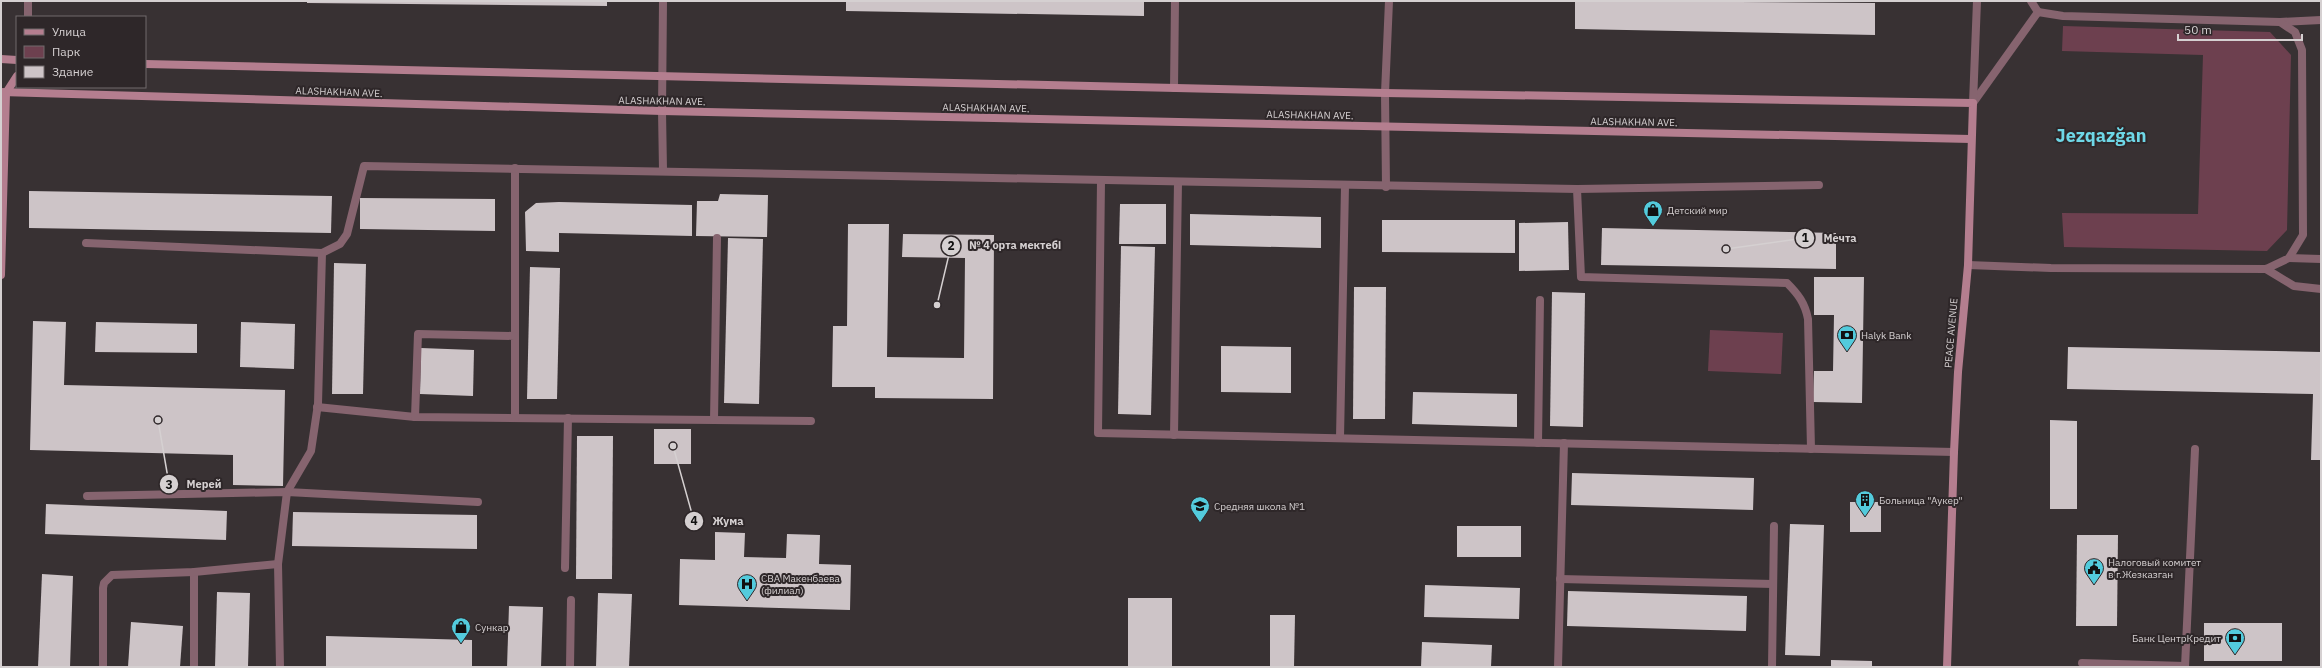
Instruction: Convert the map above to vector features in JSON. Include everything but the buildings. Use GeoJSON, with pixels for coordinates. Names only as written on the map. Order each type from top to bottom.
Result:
{"type":"FeatureCollection","features":[{"type":"Feature","properties":{"kind":"main road"},"geometry":{"type":"LineString","coordinates":[[1,59],[16,60]]}},
{"type":"Feature","properties":{"kind":"main road"},"geometry":{"type":"LineString","coordinates":[[146,64],[1386,93],[1973,103]]}},
{"type":"Feature","properties":{"kind":"main road"},"geometry":{"type":"LineString","coordinates":[[1,275],[4,93],[16,77]]}},
{"type":"Feature","properties":{"kind":"main road","name":"ALASHAKHAN AVE."},"geometry":{"type":"LineString","coordinates":[[4,93],[662,111],[1971,139]]}},
{"type":"Feature","properties":{"kind":"main road","name":"PEACE AVENUE"},"geometry":{"type":"LineString","coordinates":[[1947,667],[1954,452],[1958,372],[1968,265],[1973,103]]}},
{"type":"Feature","properties":{"kind":"street"},"geometry":{"type":"LineString","coordinates":[[28,1],[28,16]]}},
{"type":"Feature","properties":{"kind":"street"},"geometry":{"type":"LineString","coordinates":[[663,1],[663,170]]}},
{"type":"Feature","properties":{"kind":"street"},"geometry":{"type":"LineString","coordinates":[[1174,88],[1175,1]]}},
{"type":"Feature","properties":{"kind":"street"},"geometry":{"type":"LineString","coordinates":[[1386,186],[1385,126],[1389,1]]}},
{"type":"Feature","properties":{"kind":"street","name":"PEACE AVENUE"},"geometry":{"type":"LineString","coordinates":[[1973,103],[1977,1]]}},
{"type":"Feature","properties":{"kind":"street"},"geometry":{"type":"LineString","coordinates":[[2031,1],[2038,12],[2063,16],[2280,22],[2321,20]]}},
{"type":"Feature","properties":{"kind":"street"},"geometry":{"type":"LineString","coordinates":[[1973,103],[2038,12]]}},
{"type":"Feature","properties":{"kind":"street"},"geometry":{"type":"LineString","coordinates":[[2280,22],[2295,32],[2302,50],[2303,235],[2289,258]]}},
{"type":"Feature","properties":{"kind":"street"},"geometry":{"type":"LineString","coordinates":[[86,243],[322,253],[340,244],[347,234],[364,166],[663,170],[1345,186],[1577,189],[1819,185]]}},
{"type":"Feature","properties":{"kind":"street"},"geometry":{"type":"LineString","coordinates":[[515,168],[515,418]]}},
{"type":"Feature","properties":{"kind":"street"},"geometry":{"type":"LineString","coordinates":[[1101,181],[1098,433],[1954,452]]}},
{"type":"Feature","properties":{"kind":"street"},"geometry":{"type":"LineString","coordinates":[[1174,435],[1178,182]]}},
{"type":"Feature","properties":{"kind":"street"},"geometry":{"type":"LineString","coordinates":[[1340,438],[1345,186]]}},
{"type":"Feature","properties":{"kind":"street"},"geometry":{"type":"LineString","coordinates":[[1577,189],[1580,277],[1787,283],[1796,292],[1806,308],[1808,319],[1811,449]]}},
{"type":"Feature","properties":{"kind":"street"},"geometry":{"type":"LineString","coordinates":[[714,420],[717,238]]}},
{"type":"Feature","properties":{"kind":"street"},"geometry":{"type":"LineString","coordinates":[[280,667],[278,564],[287,492],[311,451],[317,408],[322,253]]}},
{"type":"Feature","properties":{"kind":"street"},"geometry":{"type":"LineString","coordinates":[[1968,265],[2051,268],[2266,269],[2289,258],[2321,259]]}},
{"type":"Feature","properties":{"kind":"street"},"geometry":{"type":"LineString","coordinates":[[2266,269],[2294,286],[2321,289]]}},
{"type":"Feature","properties":{"kind":"street"},"geometry":{"type":"LineString","coordinates":[[1538,443],[1540,300]]}},
{"type":"Feature","properties":{"kind":"street"},"geometry":{"type":"LineString","coordinates":[[415,417],[418,334],[515,336]]}},
{"type":"Feature","properties":{"kind":"street"},"geometry":{"type":"LineString","coordinates":[[317,408],[415,417],[810,421]]}},
{"type":"Feature","properties":{"kind":"street"},"geometry":{"type":"LineString","coordinates":[[565,568],[568,418]]}},
{"type":"Feature","properties":{"kind":"street"},"geometry":{"type":"LineString","coordinates":[[1558,667],[1564,443]]}},
{"type":"Feature","properties":{"kind":"street"},"geometry":{"type":"LineString","coordinates":[[2082,663],[2185,667],[2195,449]]}},
{"type":"Feature","properties":{"kind":"street"},"geometry":{"type":"LineString","coordinates":[[87,496],[287,492],[478,502]]}},
{"type":"Feature","properties":{"kind":"street"},"geometry":{"type":"LineString","coordinates":[[1772,667],[1774,526]]}},
{"type":"Feature","properties":{"kind":"street"},"geometry":{"type":"LineString","coordinates":[[103,667],[103,588],[108,578],[112,575],[194,572],[278,564]]}},
{"type":"Feature","properties":{"kind":"street"},"geometry":{"type":"LineString","coordinates":[[194,572],[194,667]]}},
{"type":"Feature","properties":{"kind":"street"},"geometry":{"type":"LineString","coordinates":[[1560,579],[1773,584]]}},
{"type":"Feature","properties":{"kind":"street"},"geometry":{"type":"LineString","coordinates":[[570,667],[571,600]]}},
{"type":"Feature","properties":{"kind":"green space"},"geometry":{"type":"Polygon","coordinates":[[[2063,26],[2270,32],[2291,55],[2287,230],[2267,251],[2064,247],[2062,213],[2198,214],[2203,55],[2062,51],[2063,26]]]}},
{"type":"Feature","properties":{"kind":"green space"},"geometry":{"type":"Polygon","coordinates":[[[1710,330],[1783,333],[1781,374],[1708,371],[1710,330]]]}},
{"type":"Feature","properties":{"kind":"place","name":"Детский мир"},"geometry":{"type":"Point","coordinates":[1653,227]}},
{"type":"Feature","properties":{"kind":"place","name":"Мечта"},"geometry":{"type":"Point","coordinates":[1726,249]}},
{"type":"Feature","properties":{"kind":"place","name":"№ 4 орта мектебі"},"geometry":{"type":"Point","coordinates":[937,305]}},
{"type":"Feature","properties":{"kind":"place","name":"Halyk Bank"},"geometry":{"type":"Point","coordinates":[1847,352]}},
{"type":"Feature","properties":{"kind":"place","name":"Мерей"},"geometry":{"type":"Point","coordinates":[158,420]}},
{"type":"Feature","properties":{"kind":"place","name":"Жума"},"geometry":{"type":"Point","coordinates":[673,446]}},
{"type":"Feature","properties":{"kind":"place","name":"Больница \"Аукер\""},"geometry":{"type":"Point","coordinates":[1865,517]}},
{"type":"Feature","properties":{"kind":"place","name":"Средняя школа №1"},"geometry":{"type":"Point","coordinates":[1200,523]}},
{"type":"Feature","properties":{"kind":"place","name":"Налоговый комитет в г.Жезказган"},"geometry":{"type":"Point","coordinates":[2094,585]}},
{"type":"Feature","properties":{"kind":"place","name":"СВА Макенбаева (филиал)"},"geometry":{"type":"Point","coordinates":[747,601]}},
{"type":"Feature","properties":{"kind":"place","name":"Сункар"},"geometry":{"type":"Point","coordinates":[461,644]}},
{"type":"Feature","properties":{"kind":"place","name":"Банк ЦентрКредит"},"geometry":{"type":"Point","coordinates":[2235,655]}},
{"type":"Feature","properties":{"kind":"district","name":"Jezqazğan"},"geometry":{"type":"Point","coordinates":[2101,135]}}]}
